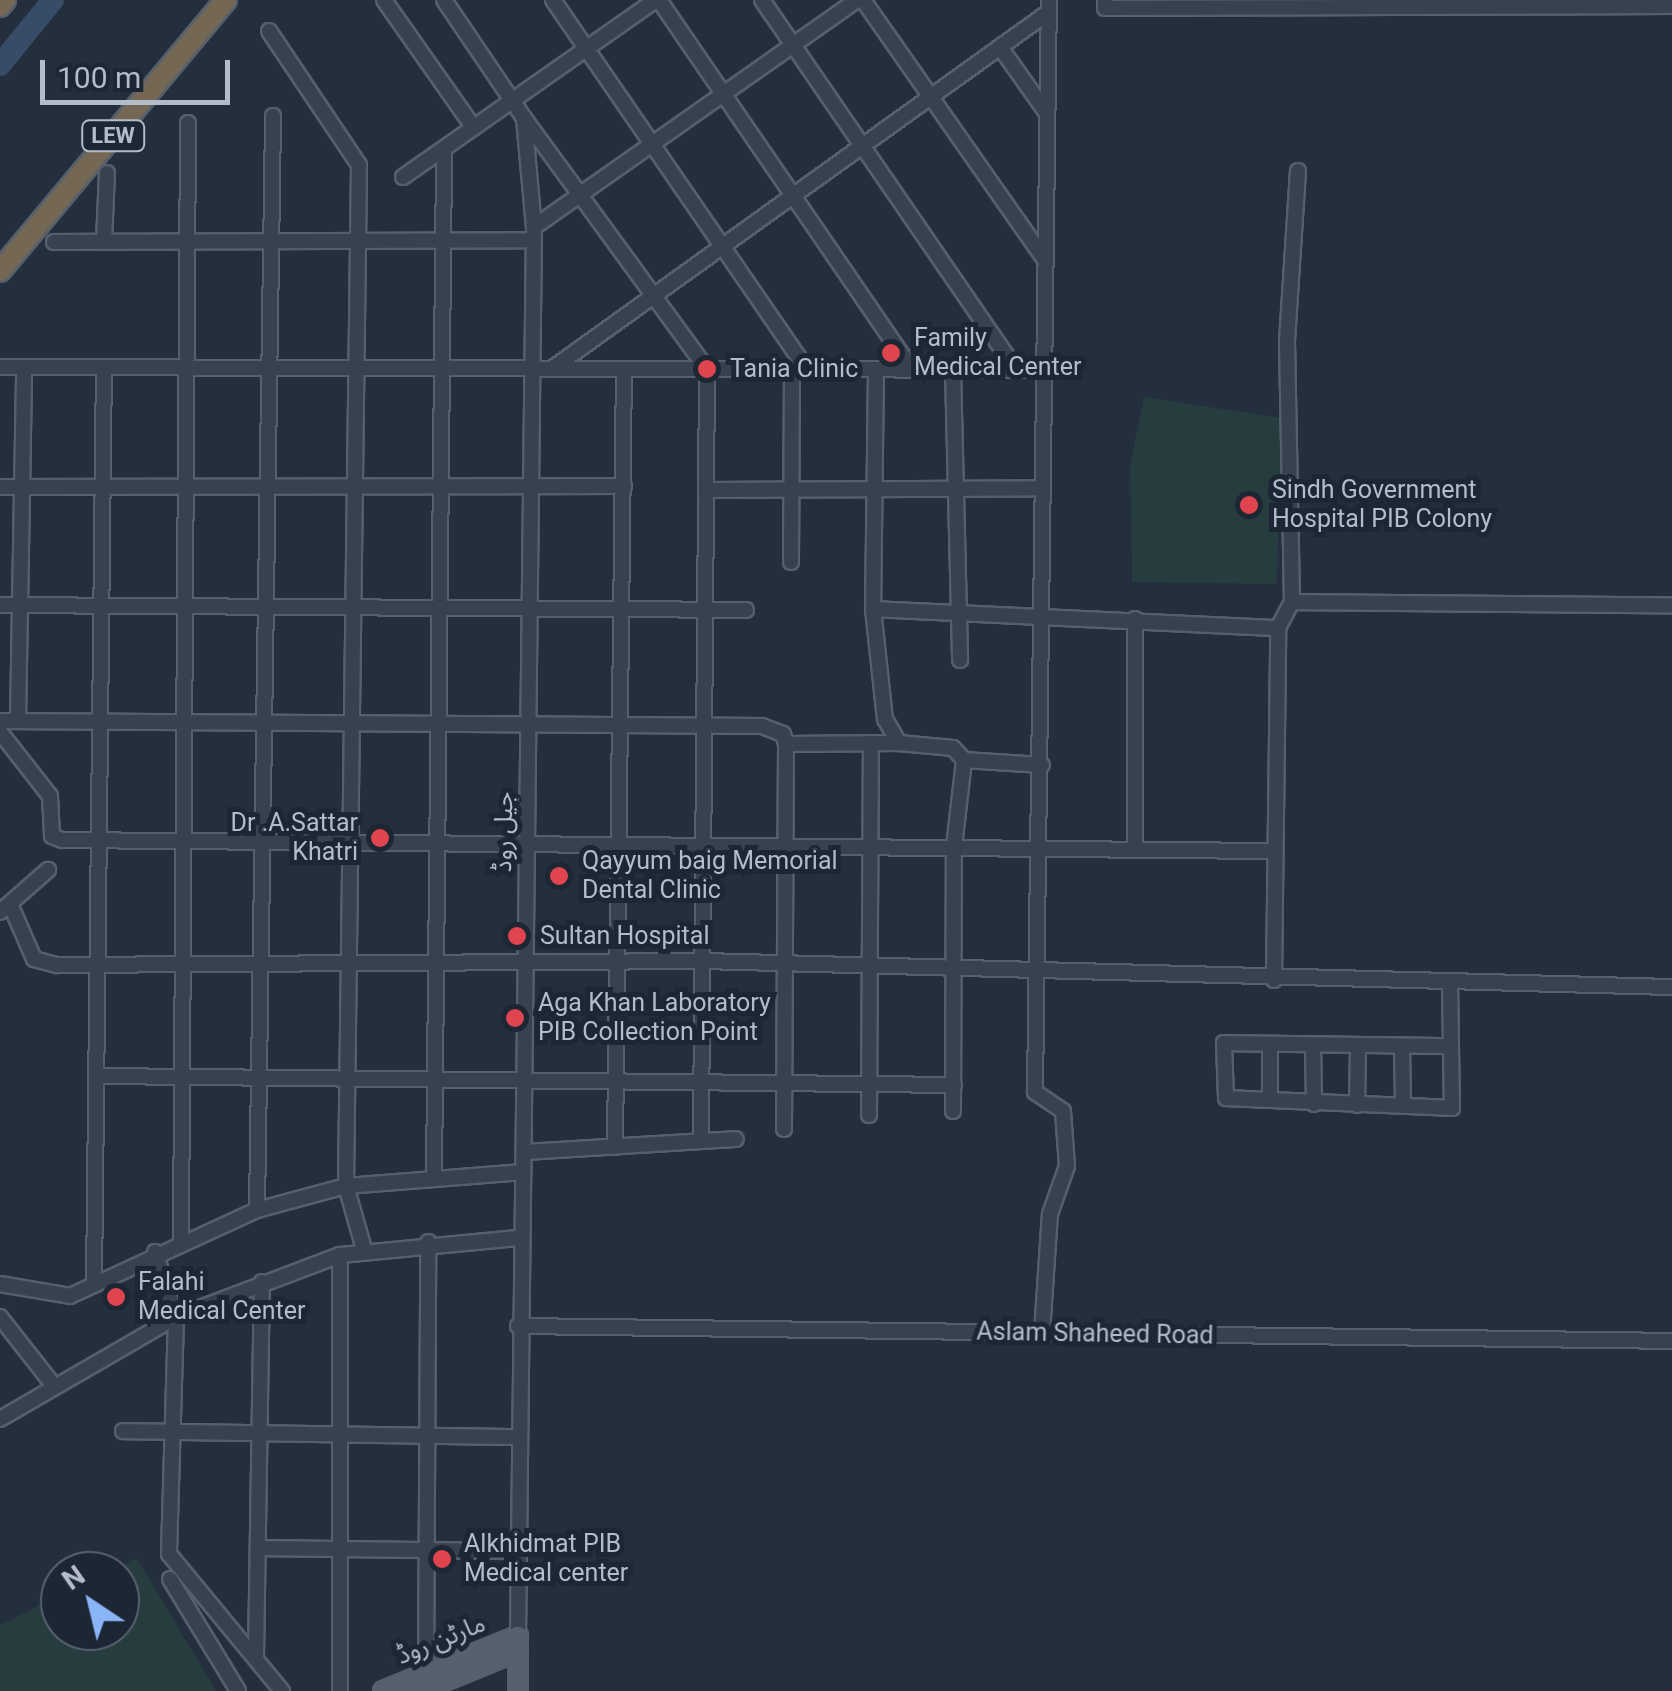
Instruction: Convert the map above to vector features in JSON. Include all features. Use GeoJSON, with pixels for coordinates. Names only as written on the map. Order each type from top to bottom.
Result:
{"type":"FeatureCollection","features":[{"type":"Feature","properties":{"kind":"highway"},"geometry":{"type":"LineString","coordinates":[[0,6],[5,0]]}},
{"type":"Feature","properties":{"kind":"highway","name":"LEW"},"geometry":{"type":"LineString","coordinates":[[0,271],[226,0]]}},
{"type":"Feature","properties":{"kind":"main road","name":"مارٹن روڈ"},"geometry":{"type":"LineString","coordinates":[[382,1691],[424,1684],[518,1644]]}},
{"type":"Feature","properties":{"kind":"main road","name":"جیل روڈ"},"geometry":{"type":"LineString","coordinates":[[518,1644],[518,1691]]}},
{"type":"Feature","properties":{"kind":"street"},"geometry":{"type":"LineString","coordinates":[[384,0],[474,128]]}},
{"type":"Feature","properties":{"kind":"street","name":"جیل روڈ"},"geometry":{"type":"LineString","coordinates":[[444,0],[515,99],[524,118],[534,234],[532,728],[524,1152],[518,1238],[518,1644]]}},
{"type":"Feature","properties":{"kind":"street"},"geometry":{"type":"LineString","coordinates":[[553,0],[722,247],[799,369],[790,489],[791,562]]}},
{"type":"Feature","properties":{"kind":"street"},"geometry":{"type":"LineString","coordinates":[[403,178],[657,0],[912,370]]}},
{"type":"Feature","properties":{"kind":"street"},"geometry":{"type":"LineString","coordinates":[[762,0],[1016,370]]}},
{"type":"Feature","properties":{"kind":"street"},"geometry":{"type":"LineString","coordinates":[[54,242],[358,240],[534,234],[580,195],[860,0],[1045,260]]}},
{"type":"Feature","properties":{"kind":"street"},"geometry":{"type":"LineString","coordinates":[[1105,0],[1105,8],[1672,6]]}},
{"type":"Feature","properties":{"kind":"street"},"geometry":{"type":"LineString","coordinates":[[553,368],[1000,47],[1048,7]]}},
{"type":"Feature","properties":{"kind":"street"},"geometry":{"type":"LineString","coordinates":[[1042,1333],[1050,1214],[1067,1166],[1059,1102],[1035,1092],[1042,968],[1042,370],[1048,7]]}},
{"type":"Feature","properties":{"kind":"street"},"geometry":{"type":"LineString","coordinates":[[268,31],[359,165],[346,1186],[364,1248]]}},
{"type":"Feature","properties":{"kind":"street"},"geometry":{"type":"LineString","coordinates":[[1000,47],[1046,114]]}},
{"type":"Feature","properties":{"kind":"street"},"geometry":{"type":"LineString","coordinates":[[257,1210],[269,724],[273,116]]}},
{"type":"Feature","properties":{"kind":"street"},"geometry":{"type":"LineString","coordinates":[[524,118],[707,369],[702,1141]]}},
{"type":"Feature","properties":{"kind":"street"},"geometry":{"type":"LineString","coordinates":[[181,1239],[179,1076],[186,724],[188,122]]}},
{"type":"Feature","properties":{"kind":"street"},"geometry":{"type":"LineString","coordinates":[[434,1178],[444,149]]}},
{"type":"Feature","properties":{"kind":"street"},"geometry":{"type":"LineString","coordinates":[[104,241],[107,172]]}},
{"type":"Feature","properties":{"kind":"street"},"geometry":{"type":"LineString","coordinates":[[1274,980],[1278,628],[1292,602],[1287,356],[1298,172]]}},
{"type":"Feature","properties":{"kind":"street"},"geometry":{"type":"LineString","coordinates":[[0,367],[1042,370]]}},
{"type":"Feature","properties":{"kind":"street"},"geometry":{"type":"LineString","coordinates":[[18,721],[24,367]]}},
{"type":"Feature","properties":{"kind":"street"},"geometry":{"type":"LineString","coordinates":[[94,1284],[104,367]]}},
{"type":"Feature","properties":{"kind":"street"},"geometry":{"type":"LineString","coordinates":[[615,1146],[624,369]]}},
{"type":"Feature","properties":{"kind":"street"},"geometry":{"type":"LineString","coordinates":[[876,370],[873,609],[885,719],[899,743]]}},
{"type":"Feature","properties":{"kind":"street"},"geometry":{"type":"LineString","coordinates":[[953,370],[960,660]]}},
{"type":"Feature","properties":{"kind":"street"},"geometry":{"type":"LineString","coordinates":[[0,487],[624,486]]}},
{"type":"Feature","properties":{"kind":"street"},"geometry":{"type":"LineString","coordinates":[[706,490],[1043,488]]}},
{"type":"Feature","properties":{"kind":"street"},"geometry":{"type":"LineString","coordinates":[[1292,602],[1672,605]]}},
{"type":"Feature","properties":{"kind":"street"},"geometry":{"type":"LineString","coordinates":[[0,605],[746,610]]}},
{"type":"Feature","properties":{"kind":"street"},"geometry":{"type":"LineString","coordinates":[[873,609],[1044,612],[1278,628]]}},
{"type":"Feature","properties":{"kind":"street"},"geometry":{"type":"LineString","coordinates":[[1134,619],[1135,850]]}},
{"type":"Feature","properties":{"kind":"street"},"geometry":{"type":"LineString","coordinates":[[0,721],[532,728],[762,726],[786,744],[899,743],[953,748],[964,760]]}},
{"type":"Feature","properties":{"kind":"street"},"geometry":{"type":"LineString","coordinates":[[0,732],[50,796],[54,839],[1274,852]]}},
{"type":"Feature","properties":{"kind":"street"},"geometry":{"type":"LineString","coordinates":[[869,1116],[871,743]]}},
{"type":"Feature","properties":{"kind":"street"},"geometry":{"type":"LineString","coordinates":[[784,1129],[786,744]]}},
{"type":"Feature","properties":{"kind":"street"},"geometry":{"type":"LineString","coordinates":[[953,1111],[957,766],[964,760],[1042,764]]}},
{"type":"Feature","properties":{"kind":"street"},"geometry":{"type":"LineString","coordinates":[[48,870],[5,908],[37,962],[100,965],[702,961],[1042,968],[1066,977],[1672,987]]}},
{"type":"Feature","properties":{"kind":"street"},"geometry":{"type":"LineString","coordinates":[[1450,983],[1452,1108],[1226,1098],[1224,1043],[1451,1046]]}},
{"type":"Feature","properties":{"kind":"street"},"geometry":{"type":"LineString","coordinates":[[1270,1045],[1270,1098]]}},
{"type":"Feature","properties":{"kind":"street"},"geometry":{"type":"LineString","coordinates":[[1313,1046],[1314,1104]]}},
{"type":"Feature","properties":{"kind":"street"},"geometry":{"type":"LineString","coordinates":[[1357,1105],[1358,1046]]}},
{"type":"Feature","properties":{"kind":"street"},"geometry":{"type":"LineString","coordinates":[[1402,1046],[1403,1106]]}},
{"type":"Feature","properties":{"kind":"street"},"geometry":{"type":"LineString","coordinates":[[99,1076],[348,1074],[954,1085]]}},
{"type":"Feature","properties":{"kind":"street"},"geometry":{"type":"LineString","coordinates":[[524,1152],[736,1139]]}},
{"type":"Feature","properties":{"kind":"street"},"geometry":{"type":"LineString","coordinates":[[0,1284],[70,1296],[181,1239],[257,1210],[346,1186],[523,1172]]}},
{"type":"Feature","properties":{"kind":"street"},"geometry":{"type":"LineString","coordinates":[[3,1410],[176,1317],[340,1255],[364,1248],[518,1238]]}},
{"type":"Feature","properties":{"kind":"street"},"geometry":{"type":"LineString","coordinates":[[424,1684],[431,1436],[428,1242]]}},
{"type":"Feature","properties":{"kind":"street"},"geometry":{"type":"LineString","coordinates":[[155,1252],[176,1317],[169,1554],[282,1691]]}},
{"type":"Feature","properties":{"kind":"street"},"geometry":{"type":"LineString","coordinates":[[340,1255],[347,1434],[340,1691]]}},
{"type":"Feature","properties":{"kind":"street"},"geometry":{"type":"LineString","coordinates":[[256,1656],[264,1433],[262,1282]]}},
{"type":"Feature","properties":{"kind":"street"},"geometry":{"type":"LineString","coordinates":[[0,1318],[51,1382]]}},
{"type":"Feature","properties":{"kind":"street","name":"Aslam Shaheed Road"},"geometry":{"type":"LineString","coordinates":[[518,1326],[1672,1341]]}},
{"type":"Feature","properties":{"kind":"street"},"geometry":{"type":"LineString","coordinates":[[123,1431],[518,1436]]}},
{"type":"Feature","properties":{"kind":"street"},"geometry":{"type":"LineString","coordinates":[[262,1548],[518,1550]]}},
{"type":"Feature","properties":{"kind":"street"},"geometry":{"type":"LineString","coordinates":[[170,1579],[238,1691]]}},
{"type":"Feature","properties":{"kind":"green space"},"geometry":{"type":"Polygon","coordinates":[[[1144,397],[1281,418],[1277,584],[1132,582],[1130,465],[1144,397]]]}},
{"type":"Feature","properties":{"kind":"green space"},"geometry":{"type":"Polygon","coordinates":[[[140,1563],[216,1691],[0,1691],[0,1625],[40,1605],[40,1651],[140,1651],[140,1563]]]}},
{"type":"Feature","properties":{"kind":"waterway"},"geometry":{"type":"LineString","coordinates":[[0,65],[53,0]]}},
{"type":"Feature","properties":{"kind":"place","name":"Family Medical Center"},"geometry":{"type":"Point","coordinates":[891,353]}},
{"type":"Feature","properties":{"kind":"place","name":"Tania Clinic"},"geometry":{"type":"Point","coordinates":[707,369]}},
{"type":"Feature","properties":{"kind":"place","name":"Sindh Government Hospital PIB Colony"},"geometry":{"type":"Point","coordinates":[1249,505]}},
{"type":"Feature","properties":{"kind":"place","name":"Dr .A.Sattar Khatri"},"geometry":{"type":"Point","coordinates":[380,838]}},
{"type":"Feature","properties":{"kind":"place","name":"Qayyum baig Memorial Dental Clinic"},"geometry":{"type":"Point","coordinates":[559,876]}},
{"type":"Feature","properties":{"kind":"place","name":"Sultan Hospital"},"geometry":{"type":"Point","coordinates":[517,936]}},
{"type":"Feature","properties":{"kind":"place","name":"Aga Khan Laboratory PIB Collection Point"},"geometry":{"type":"Point","coordinates":[515,1018]}},
{"type":"Feature","properties":{"kind":"place","name":"Falahi Medical Center"},"geometry":{"type":"Point","coordinates":[116,1297]}},
{"type":"Feature","properties":{"kind":"place","name":"Alkhidmat PIB Medical center"},"geometry":{"type":"Point","coordinates":[442,1559]}}]}
